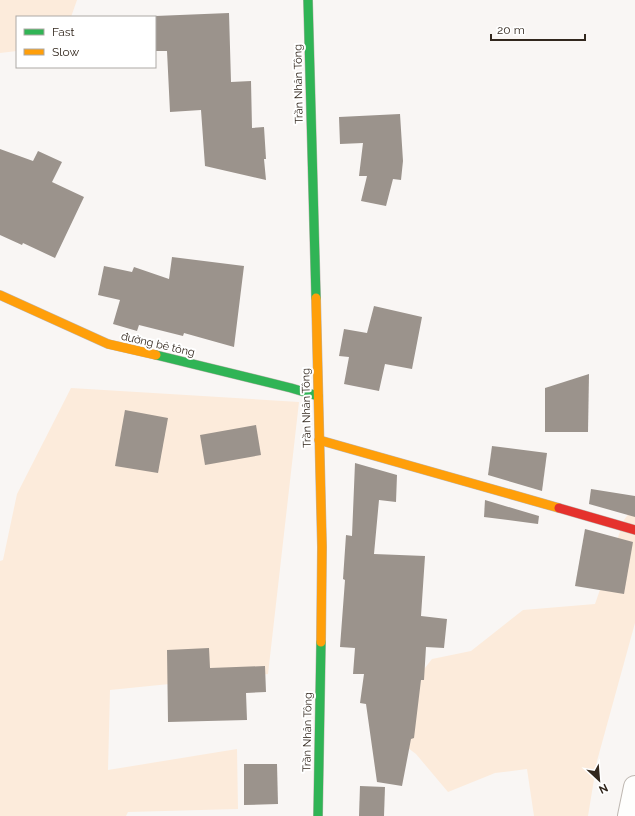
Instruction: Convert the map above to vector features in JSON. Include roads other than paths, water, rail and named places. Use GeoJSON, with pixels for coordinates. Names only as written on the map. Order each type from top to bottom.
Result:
{"type":"FeatureCollection","features":[{"type":"Feature","properties":{"kind":"street","name":"Trần Nhân Tông"},"geometry":{"type":"LineString","coordinates":[[308,0],[322,547],[318,816]]}},
{"type":"Feature","properties":{"kind":"street","name":"đường bê tông"},"geometry":{"type":"LineString","coordinates":[[0,295],[108,344],[291,388],[318,396]]}},
{"type":"Feature","properties":{"kind":"street"},"geometry":{"type":"LineString","coordinates":[[319,440],[635,530]]}},
{"type":"Feature","properties":{"kind":"street"},"geometry":{"type":"LineString","coordinates":[[628,816],[635,787]]}}]}
